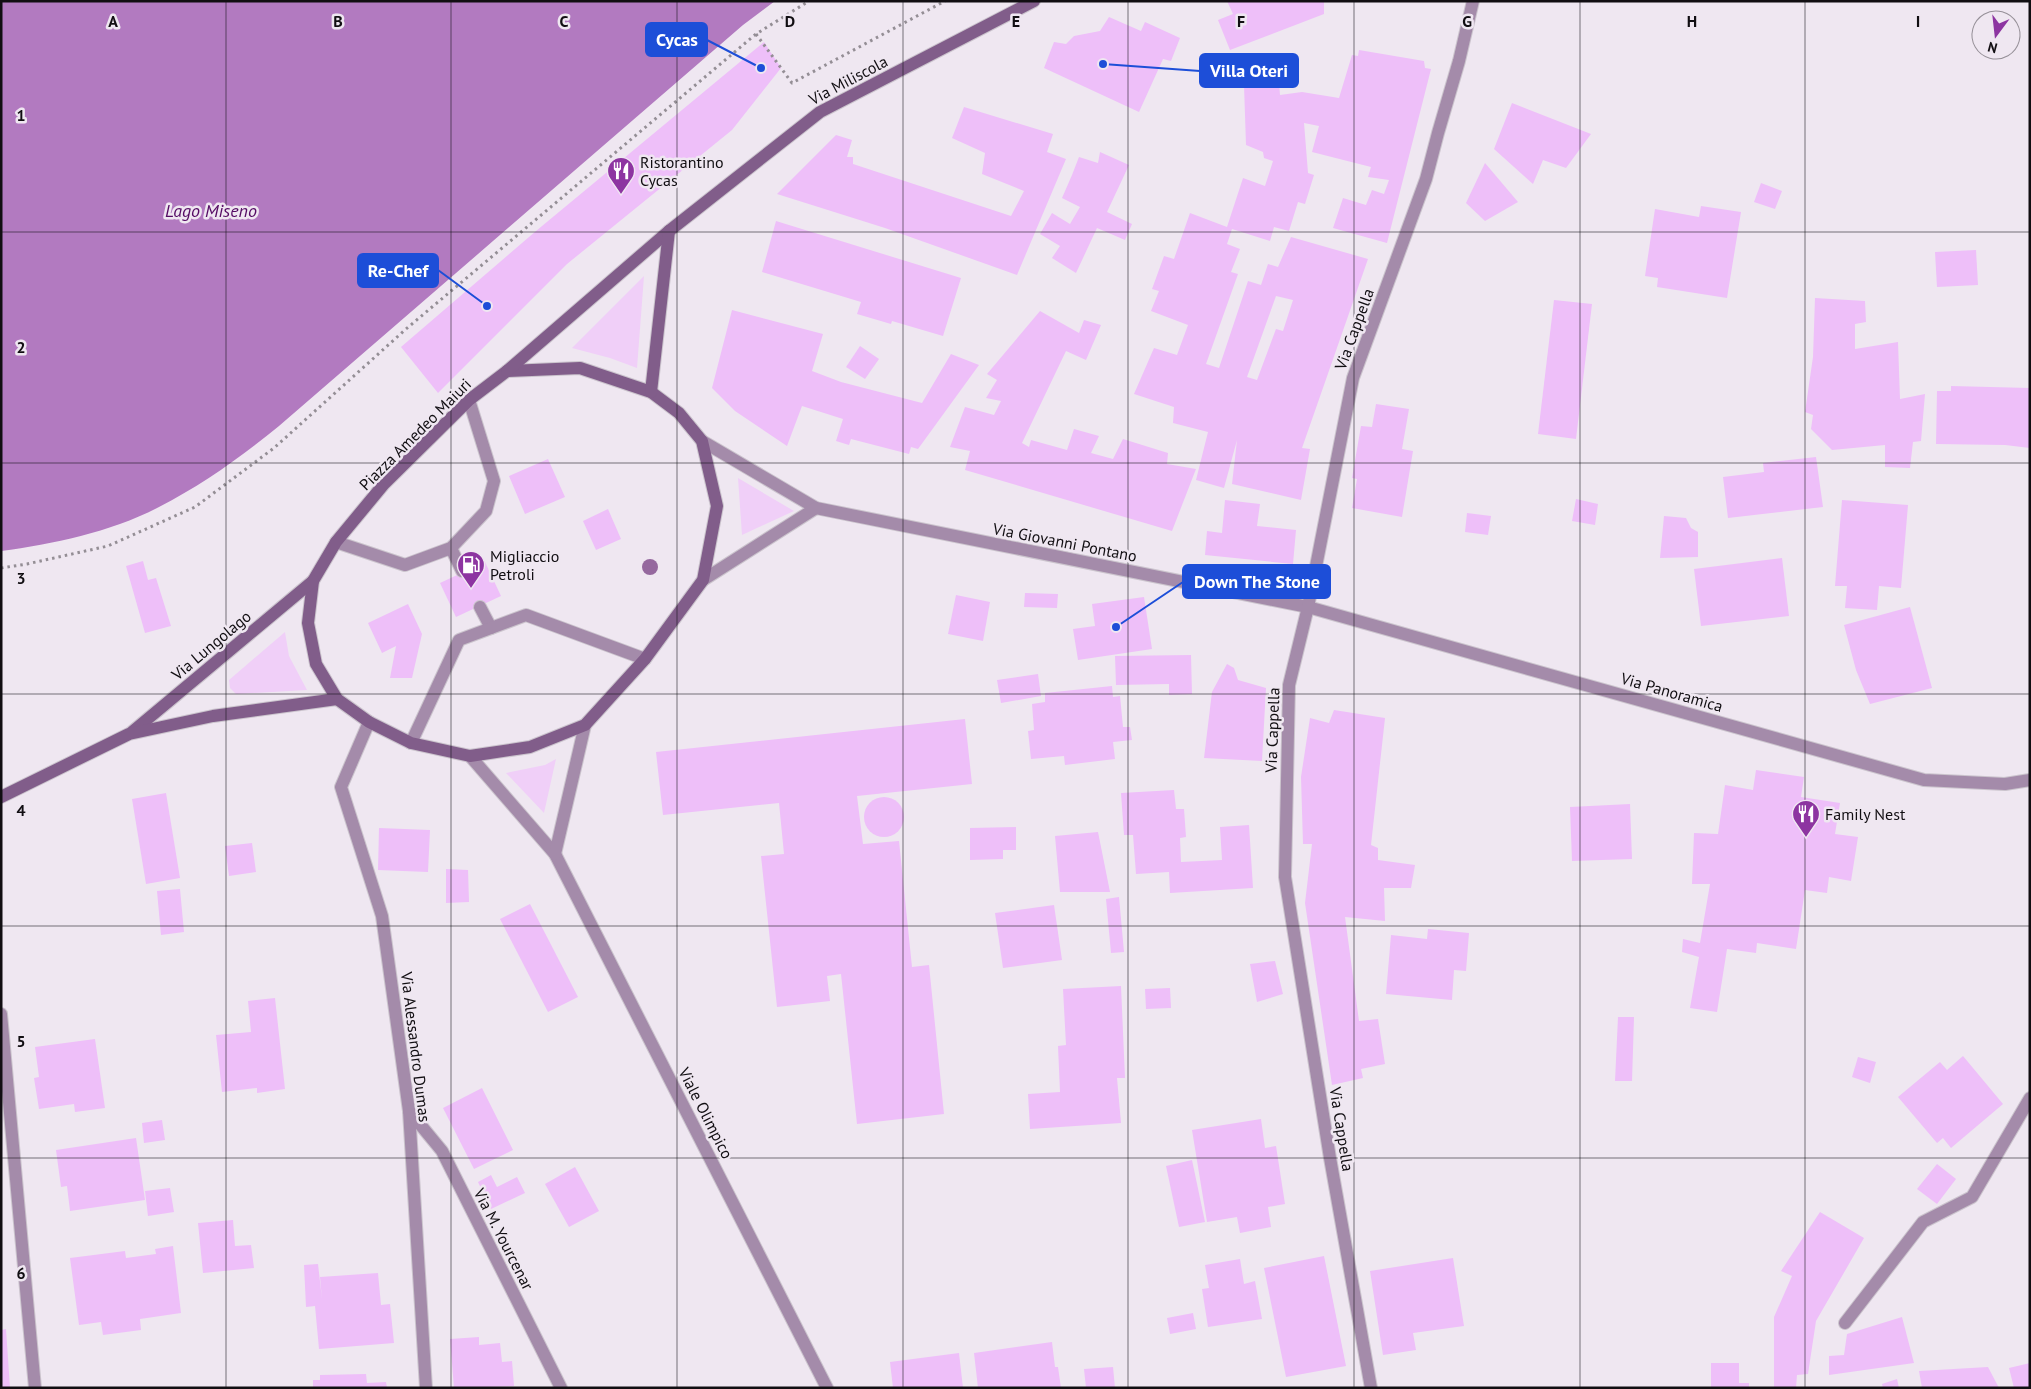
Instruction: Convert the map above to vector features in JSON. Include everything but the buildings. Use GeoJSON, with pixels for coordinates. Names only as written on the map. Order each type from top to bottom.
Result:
{"type":"FeatureCollection","features":[{"type":"Feature","properties":{"kind":"main road","name":"Via Miliscola"},"geometry":{"type":"LineString","coordinates":[[507,371],[670,231],[820,112],[1034,1]]}},
{"type":"Feature","properties":{"kind":"main road"},"geometry":{"type":"LineString","coordinates":[[651,392],[670,231]]}},
{"type":"Feature","properties":{"kind":"main road","name":"Piazza Amedeo Maiuri"},"geometry":{"type":"LineString","coordinates":[[580,368],[651,392],[679,413],[702,441],[716,506],[702,580],[645,659],[585,725],[530,747],[470,756],[411,742],[369,722],[337,700],[316,664],[308,623],[313,581],[336,542],[384,484],[469,400],[507,371],[580,368]]}},
{"type":"Feature","properties":{"kind":"main road","name":"Via Lungolago"},"geometry":{"type":"LineString","coordinates":[[1,797],[129,734],[313,581]]}},
{"type":"Feature","properties":{"kind":"main road","name":"Via Lungolago"},"geometry":{"type":"LineString","coordinates":[[129,734],[213,716],[337,700]]}},
{"type":"Feature","properties":{"kind":"street","name":"Via Cappella"},"geometry":{"type":"LineString","coordinates":[[1371,1388],[1330,1158],[1285,877],[1289,685],[1308,607],[1353,378],[1426,179],[1459,62],[1472,1]]}},
{"type":"Feature","properties":{"kind":"street"},"geometry":{"type":"LineString","coordinates":[[336,542],[405,565],[450,548],[486,511],[494,481],[469,400]]}},
{"type":"Feature","properties":{"kind":"street","name":"Via Giovanni Pontano"},"geometry":{"type":"LineString","coordinates":[[702,441],[816,508],[1308,607]]}},
{"type":"Feature","properties":{"kind":"street"},"geometry":{"type":"LineString","coordinates":[[702,580],[816,508]]}},
{"type":"Feature","properties":{"kind":"street"},"geometry":{"type":"LineString","coordinates":[[450,548],[462,571]]}},
{"type":"Feature","properties":{"kind":"street"},"geometry":{"type":"LineString","coordinates":[[480,607],[491,628]]}},
{"type":"Feature","properties":{"kind":"street","name":"Via Panoramica"},"geometry":{"type":"LineString","coordinates":[[1308,607],[1924,780],[2006,784],[2030,780]]}},
{"type":"Feature","properties":{"kind":"street"},"geometry":{"type":"LineString","coordinates":[[411,742],[459,640],[526,615],[645,659]]}},
{"type":"Feature","properties":{"kind":"street","name":"Via Alessandro Dumas"},"geometry":{"type":"LineString","coordinates":[[369,722],[341,787],[382,916],[409,1111],[426,1388]]}},
{"type":"Feature","properties":{"kind":"street"},"geometry":{"type":"LineString","coordinates":[[555,854],[585,725]]}},
{"type":"Feature","properties":{"kind":"street","name":"Viale Olimpico"},"geometry":{"type":"LineString","coordinates":[[470,756],[555,854],[827,1388]]}},
{"type":"Feature","properties":{"kind":"street"},"geometry":{"type":"LineString","coordinates":[[1,1014],[35,1388]]}},
{"type":"Feature","properties":{"kind":"street"},"geometry":{"type":"LineString","coordinates":[[1845,1323],[1923,1222],[1972,1197],[2030,1098]]}},
{"type":"Feature","properties":{"kind":"street","name":"Via M. Yourcenar"},"geometry":{"type":"LineString","coordinates":[[409,1111],[442,1151],[560,1388]]}},
{"type":"Feature","properties":{"kind":"path"},"geometry":{"type":"LineString","coordinates":[[1,568],[108,546],[195,507],[274,448],[406,329],[756,34],[809,1]]}},
{"type":"Feature","properties":{"kind":"path"},"geometry":{"type":"LineString","coordinates":[[756,34],[792,83],[945,1]]}},
{"type":"Feature","properties":{"kind":"shaded area"},"geometry":{"type":"Polygon","coordinates":[[[644,276],[637,368],[610,358],[572,348],[644,276]]]}},
{"type":"Feature","properties":{"kind":"shaded area"},"geometry":{"type":"Polygon","coordinates":[[[738,478],[794,511],[742,535],[738,478]]]}},
{"type":"Feature","properties":{"kind":"shaded area"},"geometry":{"type":"Polygon","coordinates":[[[285,632],[289,656],[307,690],[236,694],[230,688],[229,680],[285,632]]]}},
{"type":"Feature","properties":{"kind":"shaded area"},"geometry":{"type":"Polygon","coordinates":[[[556,759],[544,813],[506,773],[545,765],[556,759]]]}},
{"type":"Feature","properties":{"kind":"water","name":"Lago Miseno"},"geometry":{"type":"Polygon","coordinates":[[[1,1],[775,1],[743,25],[279,426],[236,459],[206,480],[141,516],[102,530],[62,541],[1,551],[1,1]]]}},
{"type":"Feature","properties":{"kind":"place","name":"Villa Oteri"},"geometry":{"type":"Point","coordinates":[1103,64]}},
{"type":"Feature","properties":{"kind":"place","name":"Cycas"},"geometry":{"type":"Point","coordinates":[761,68]}},
{"type":"Feature","properties":{"kind":"place","name":"Ristorantino Cycas"},"geometry":{"type":"Point","coordinates":[621,195]}},
{"type":"Feature","properties":{"kind":"place","name":"Re-Chef"},"geometry":{"type":"Point","coordinates":[487,306]}},
{"type":"Feature","properties":{"kind":"place","name":"Migliaccio Petroli"},"geometry":{"type":"Point","coordinates":[471,589]}},
{"type":"Feature","properties":{"kind":"place","name":"Down The Stone"},"geometry":{"type":"Point","coordinates":[1116,627]}},
{"type":"Feature","properties":{"kind":"place","name":"Family Nest"},"geometry":{"type":"Point","coordinates":[1806,838]}}]}
